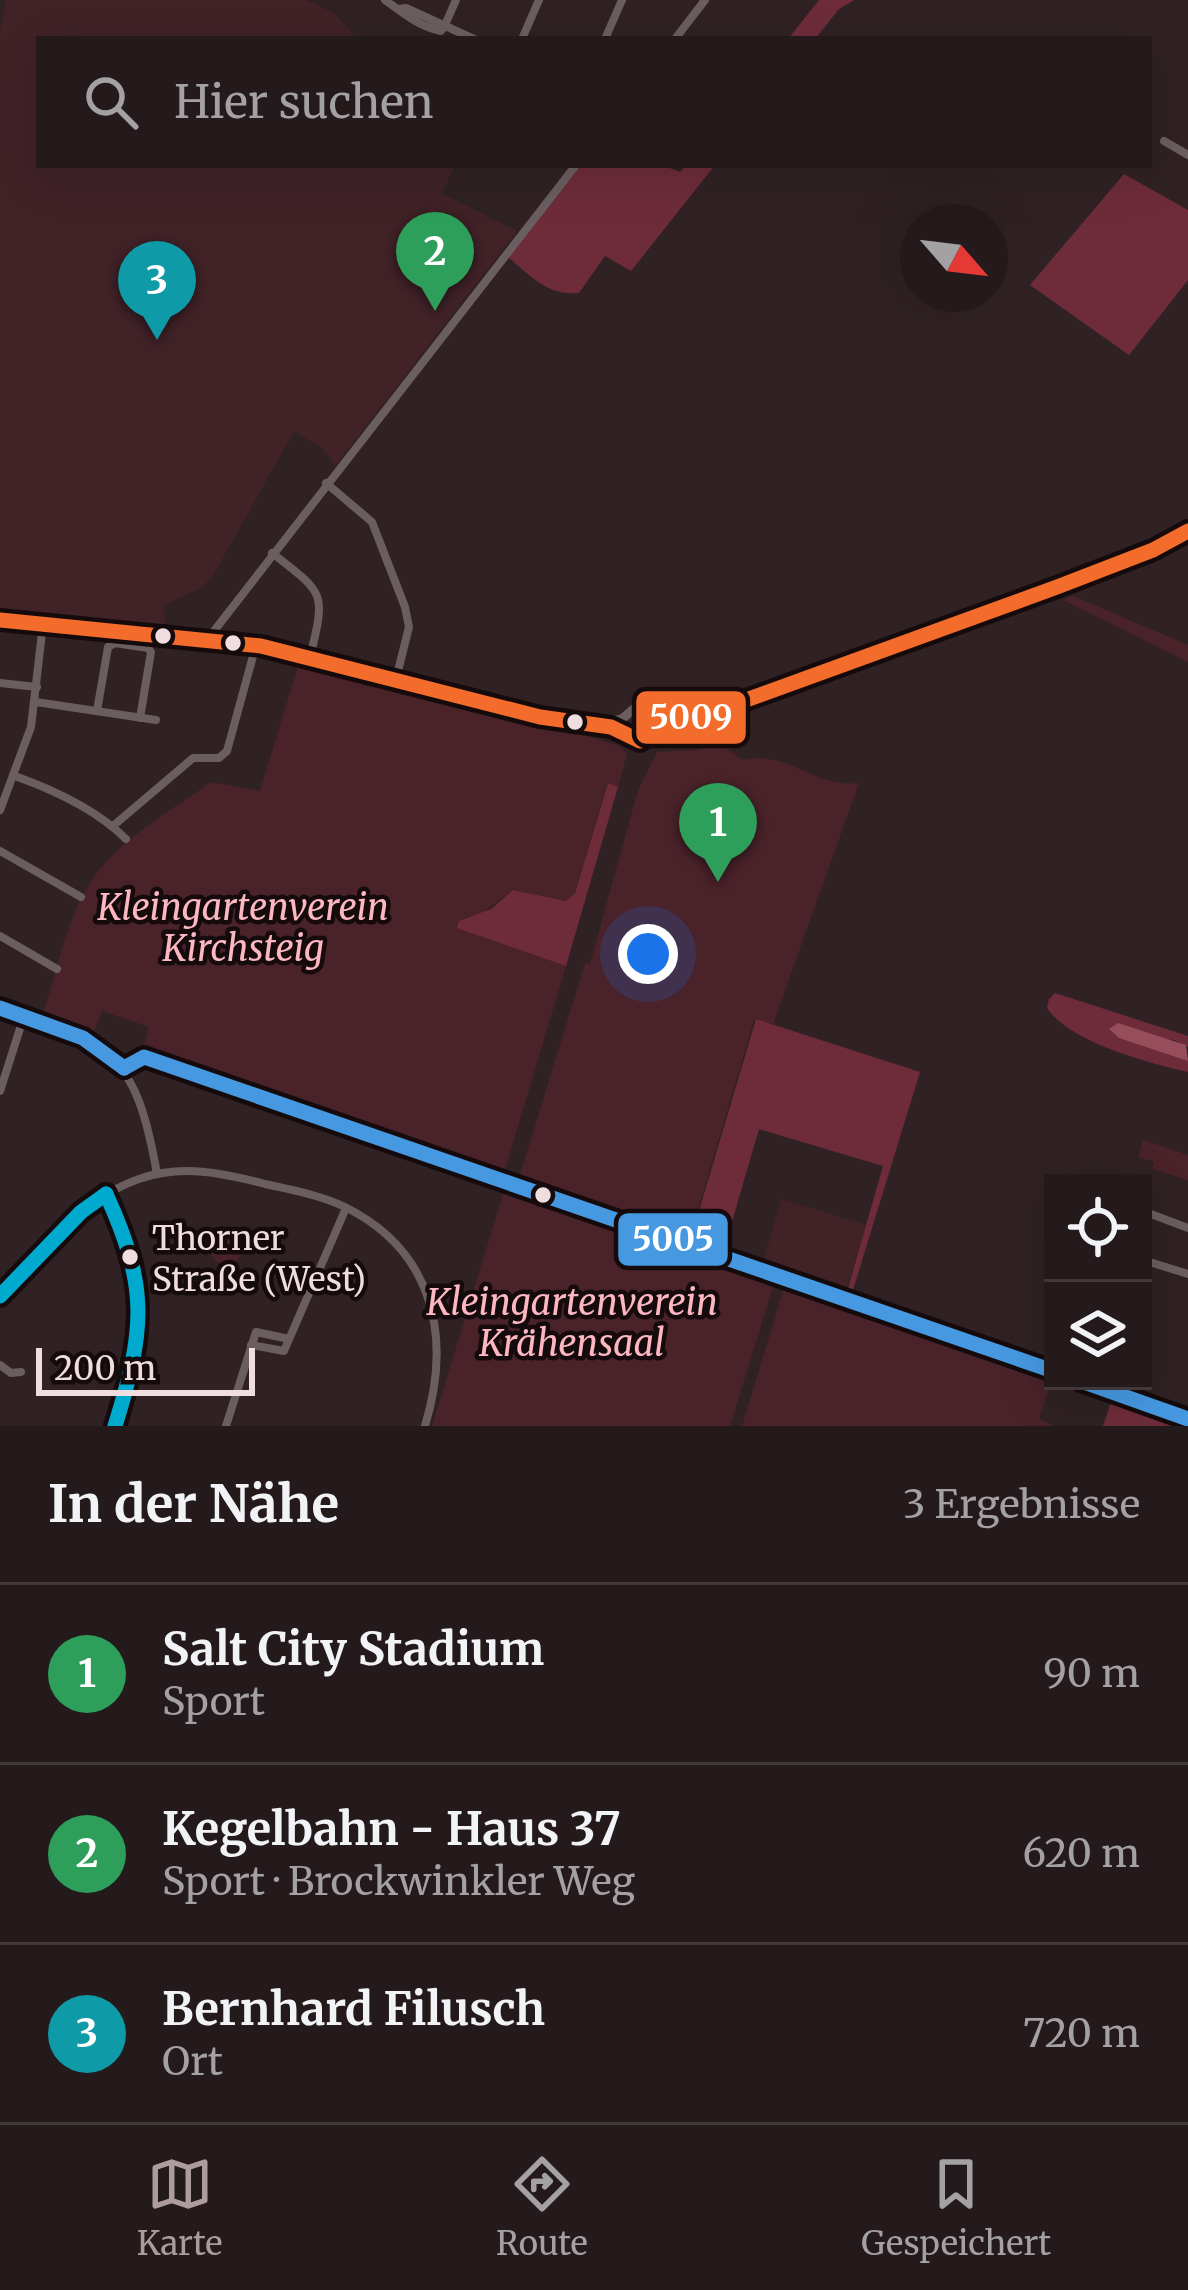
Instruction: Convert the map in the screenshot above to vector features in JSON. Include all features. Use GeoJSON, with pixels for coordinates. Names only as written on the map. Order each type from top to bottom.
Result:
{"type":"FeatureCollection","features":[{"type":"Feature","properties":{"kind":"street"},"geometry":{"type":"LineString","coordinates":[[385,0],[467,36]]}},
{"type":"Feature","properties":{"kind":"street"},"geometry":{"type":"LineString","coordinates":[[445,26],[456,0]]}},
{"type":"Feature","properties":{"kind":"street"},"geometry":{"type":"LineString","coordinates":[[523,36],[539,0]]}},
{"type":"Feature","properties":{"kind":"street"},"geometry":{"type":"LineString","coordinates":[[606,36],[622,0]]}},
{"type":"Feature","properties":{"kind":"street"},"geometry":{"type":"LineString","coordinates":[[677,36],[705,0]]}},
{"type":"Feature","properties":{"kind":"street"},"geometry":{"type":"LineString","coordinates":[[1164,141],[1188,154]]}},
{"type":"Feature","properties":{"kind":"street"},"geometry":{"type":"LineString","coordinates":[[207,640],[574,168]]}},
{"type":"Feature","properties":{"kind":"street"},"geometry":{"type":"LineString","coordinates":[[326,483],[372,522],[405,607],[409,627],[396,679]]}},
{"type":"Feature","properties":{"kind":"street"},"geometry":{"type":"LineString","coordinates":[[0,620],[256,645],[540,717],[593,723],[623,731],[638,741],[682,719],[1074,581],[1188,531]]}},
{"type":"Feature","properties":{"kind":"street"},"geometry":{"type":"LineString","coordinates":[[272,553],[313,586],[320,601],[310,657]]}},
{"type":"Feature","properties":{"kind":"street"},"geometry":{"type":"LineString","coordinates":[[0,810],[36,702],[43,624]]}},
{"type":"Feature","properties":{"kind":"street"},"geometry":{"type":"LineString","coordinates":[[97,711],[108,647],[116,643],[148,648],[140,718]]}},
{"type":"Feature","properties":{"kind":"street"},"geometry":{"type":"LineString","coordinates":[[113,826],[188,760],[219,758],[227,751],[256,645]]}},
{"type":"Feature","properties":{"kind":"street"},"geometry":{"type":"LineString","coordinates":[[0,683],[37,687]]}},
{"type":"Feature","properties":{"kind":"street"},"geometry":{"type":"LineString","coordinates":[[36,702],[156,720]]}},
{"type":"Feature","properties":{"kind":"street"},"geometry":{"type":"LineString","coordinates":[[593,723],[622,718],[636,707],[654,717],[654,730]]}},
{"type":"Feature","properties":{"kind":"street"},"geometry":{"type":"LineString","coordinates":[[654,717],[682,719]]}},
{"type":"Feature","properties":{"kind":"street"},"geometry":{"type":"LineString","coordinates":[[622,718],[623,731]]}},
{"type":"Feature","properties":{"kind":"street"},"geometry":{"type":"LineString","coordinates":[[15,776],[75,802],[126,839]]}},
{"type":"Feature","properties":{"kind":"street"},"geometry":{"type":"LineString","coordinates":[[0,851],[81,897]]}},
{"type":"Feature","properties":{"kind":"street"},"geometry":{"type":"LineString","coordinates":[[0,936],[57,969]]}},
{"type":"Feature","properties":{"kind":"street"},"geometry":{"type":"LineString","coordinates":[[0,1007],[83,1038],[124,1068],[157,1174]]}},
{"type":"Feature","properties":{"kind":"street"},"geometry":{"type":"LineString","coordinates":[[0,1090],[5,1055],[24,1016]]}},
{"type":"Feature","properties":{"kind":"street"},"geometry":{"type":"LineString","coordinates":[[124,1068],[144,1057],[1044,1368]]}},
{"type":"Feature","properties":{"kind":"street"},"geometry":{"type":"LineString","coordinates":[[0,1296],[81,1212],[106,1194],[157,1174],[220,1173],[321,1198],[368,1220],[397,1244],[424,1288],[438,1345],[425,1426]]}},
{"type":"Feature","properties":{"kind":"street"},"geometry":{"type":"LineString","coordinates":[[106,1194],[132,1251],[142,1312],[137,1352],[115,1426]]}},
{"type":"Feature","properties":{"kind":"street"},"geometry":{"type":"LineString","coordinates":[[251,1345],[282,1352],[346,1208]]}},
{"type":"Feature","properties":{"kind":"street"},"geometry":{"type":"LineString","coordinates":[[1152,1214],[1188,1228]]}},
{"type":"Feature","properties":{"kind":"street"},"geometry":{"type":"LineString","coordinates":[[1152,1263],[1188,1274]]}},
{"type":"Feature","properties":{"kind":"street"},"geometry":{"type":"LineString","coordinates":[[226,1426],[258,1330],[289,1339]]}},
{"type":"Feature","properties":{"kind":"street"},"geometry":{"type":"LineString","coordinates":[[0,1365],[11,1373],[21,1372]]}},
{"type":"Feature","properties":{"kind":"street"},"geometry":{"type":"LineString","coordinates":[[1108,1390],[1188,1419]]}},
{"type":"Feature","properties":{"kind":"shaded area"},"geometry":{"type":"Polygon","coordinates":[[[6,0],[306,0],[334,13],[355,36],[36,36],[36,168],[454,168],[441,193],[517,231],[335,466],[323,449],[294,431],[213,576],[201,588],[164,605],[166,628],[0,614],[0,31],[6,0]]]}},
{"type":"Feature","properties":{"kind":"shaded area"},"geometry":{"type":"Polygon","coordinates":[[[819,0],[854,0],[839,9],[817,36],[790,36],[819,0]]]}},
{"type":"Feature","properties":{"kind":"shaded area"},"geometry":{"type":"Polygon","coordinates":[[[578,168],[680,172],[713,168],[631,271],[605,256],[579,293],[568,293],[540,283],[508,257],[578,168]]]}},
{"type":"Feature","properties":{"kind":"shaded area"},"geometry":{"type":"Polygon","coordinates":[[[1124,174],[1188,210],[1188,280],[1129,355],[1030,285],[1124,174]]]}},
{"type":"Feature","properties":{"kind":"shaded area"},"geometry":{"type":"Polygon","coordinates":[[[608,783],[618,787],[566,966],[457,928],[459,921],[491,909],[513,890],[566,901],[575,893],[608,783]]]}},
{"type":"Feature","properties":{"kind":"shaded area"},"geometry":{"type":"Polygon","coordinates":[[[1055,993],[1188,1036],[1188,1047],[1174,1040],[1113,1033],[1188,1061],[1188,1072],[1111,1049],[1073,1031],[1047,1008],[1055,993]]]}},
{"type":"Feature","properties":{"kind":"shaded area"},"geometry":{"type":"Polygon","coordinates":[[[756,1019],[920,1072],[852,1293],[847,1292],[883,1166],[759,1129],[724,1249],[691,1238],[756,1019]]]}},
{"type":"Feature","properties":{"kind":"shaded area"},"geometry":{"type":"Polygon","coordinates":[[[1118,1023],[1186,1045],[1188,1061],[1119,1038],[1109,1029],[1118,1023]]]}},
{"type":"Feature","properties":{"kind":"shaded area"},"geometry":{"type":"Polygon","coordinates":[[[781,1199],[867,1225],[846,1291],[763,1263],[781,1199]]]}},
{"type":"Feature","properties":{"kind":"shaded area"},"geometry":{"type":"Polygon","coordinates":[[[1112,1399],[1187,1426],[1103,1426],[1112,1399]]]}},
{"type":"Feature","properties":{"kind":"green space"},"geometry":{"type":"Polygon","coordinates":[[[437,203],[422,244],[405,258],[416,228],[437,203]]]}},
{"type":"Feature","properties":{"kind":"green space"},"geometry":{"type":"Polygon","coordinates":[[[1073,596],[1188,645],[1188,662],[1063,600],[1073,596]]]}},
{"type":"Feature","properties":{"kind":"green space","name":"Kleingartenverein Kirchsteig"},"geometry":{"type":"Polygon","coordinates":[[[299,663],[588,736],[619,746],[627,754],[618,787],[607,784],[575,893],[566,901],[513,890],[457,927],[566,966],[504,1173],[143,1049],[149,1027],[102,1011],[93,1035],[43,1014],[74,913],[90,883],[115,853],[211,782],[260,791],[299,663]]]}},
{"type":"Feature","properties":{"kind":"green space"},"geometry":{"type":"Polygon","coordinates":[[[719,743],[742,760],[774,760],[828,780],[859,783],[773,1024],[754,1020],[690,1237],[519,1178],[585,963],[590,964],[638,790],[657,752],[697,750],[719,743]]]}},
{"type":"Feature","properties":{"kind":"green space"},"geometry":{"type":"Polygon","coordinates":[[[1143,1140],[1188,1155],[1188,1180],[1152,1169],[1154,1162],[1138,1157],[1143,1140]]]}},
{"type":"Feature","properties":{"kind":"green space","name":"Kleingartenverein Krähensaal"},"geometry":{"type":"Polygon","coordinates":[[[504,1191],[774,1284],[730,1426],[432,1426],[504,1191]]]}},
{"type":"Feature","properties":{"kind":"green space"},"geometry":{"type":"Polygon","coordinates":[[[226,1235],[241,1250],[226,1265],[211,1250],[226,1235]]]}},
{"type":"Feature","properties":{"kind":"green space"},"geometry":{"type":"Polygon","coordinates":[[[784,1288],[1044,1377],[1044,1390],[1049,1390],[1039,1418],[1053,1426],[742,1426],[784,1288]]]}},
{"type":"Feature","properties":{"kind":"transit line","name":"5009"},"geometry":{"type":"LineString","coordinates":[[0,620],[261,646],[540,717],[611,727],[640,741],[665,725],[1057,587],[1153,550],[1188,531]]}},
{"type":"Feature","properties":{"kind":"transit line","name":"5005"},"geometry":{"type":"LineString","coordinates":[[0,1008],[83,1038],[124,1068]]}},
{"type":"Feature","properties":{"kind":"transit line","name":"5005"},"geometry":{"type":"LineString","coordinates":[[124,1068],[144,1057],[1044,1368]]}},
{"type":"Feature","properties":{"kind":"transit line"},"geometry":{"type":"LineString","coordinates":[[106,1194],[130,1256],[138,1309],[132,1362],[115,1426]]}},
{"type":"Feature","properties":{"kind":"transit line"},"geometry":{"type":"LineString","coordinates":[[0,1296],[81,1212],[106,1194]]}},
{"type":"Feature","properties":{"kind":"transit line","name":"5005"},"geometry":{"type":"LineString","coordinates":[[1106,1390],[1188,1419]]}},
{"type":"Feature","properties":{"kind":"place","name":"Kegelbahn - Haus 37"},"geometry":{"type":"Point","coordinates":[435,311]}},
{"type":"Feature","properties":{"kind":"place","name":"Bernhard Filusch"},"geometry":{"type":"Point","coordinates":[157,340]}},
{"type":"Feature","properties":{"kind":"place","name":"Salt City Stadium"},"geometry":{"type":"Point","coordinates":[718,882]}},
{"type":"Feature","properties":{"kind":"place","name":"Thorner Straße (West)"},"geometry":{"type":"Point","coordinates":[130,1257]}}]}
